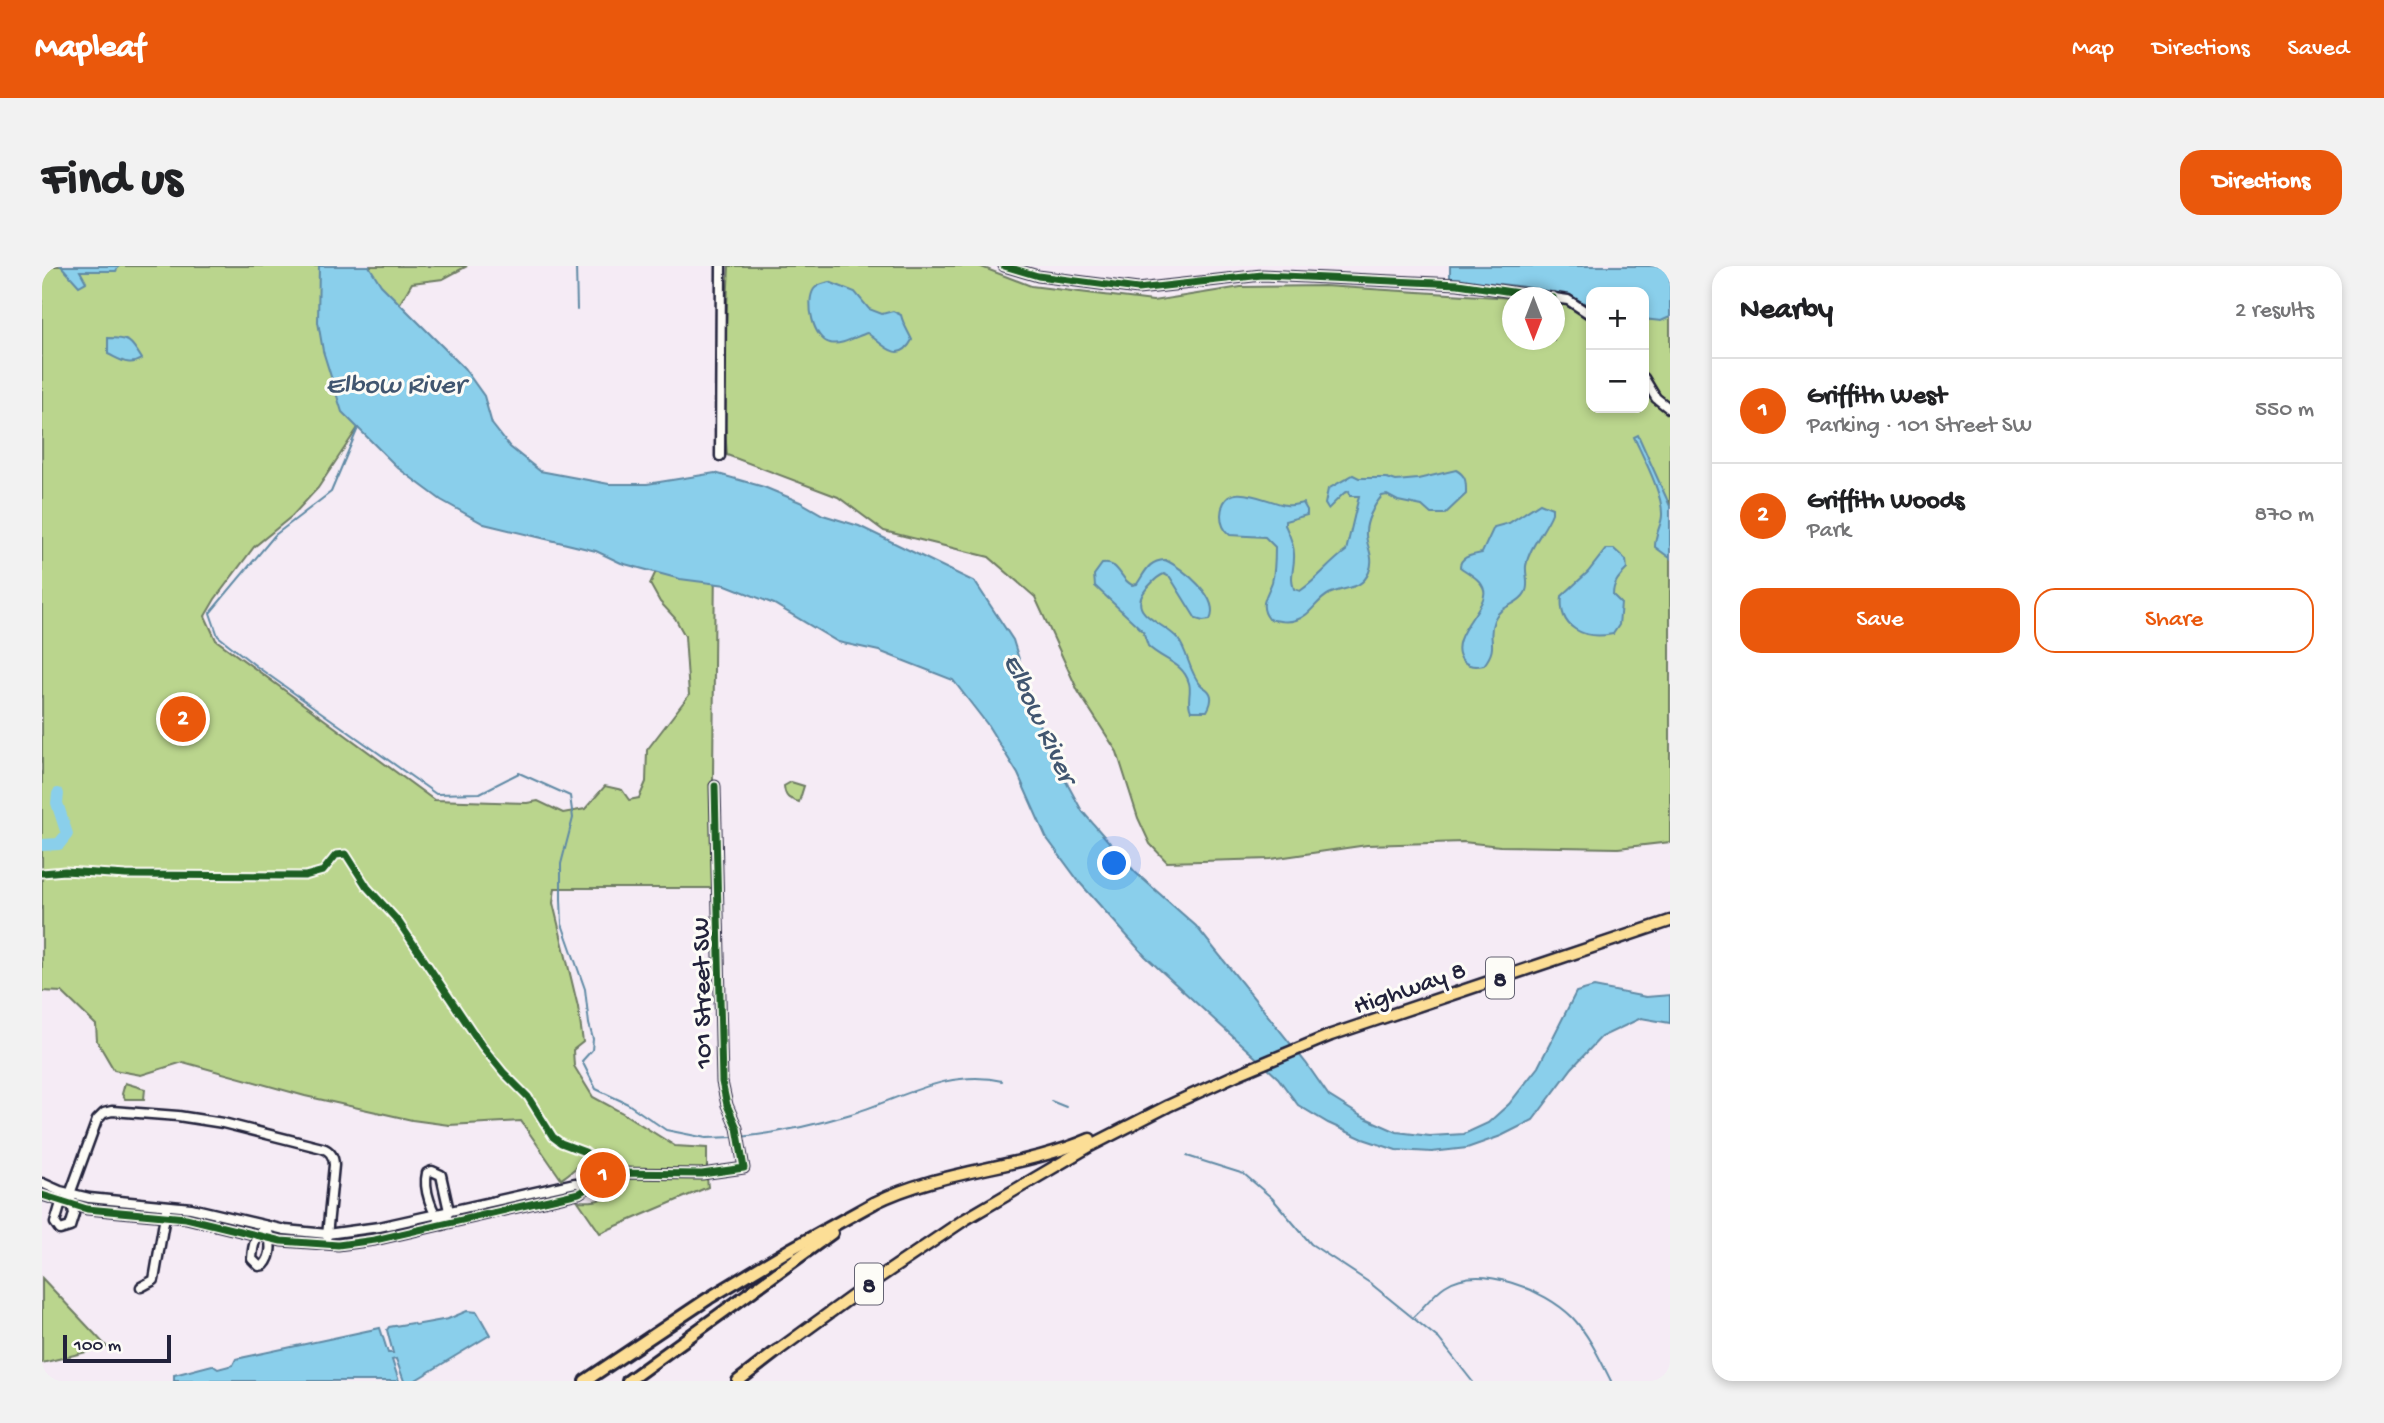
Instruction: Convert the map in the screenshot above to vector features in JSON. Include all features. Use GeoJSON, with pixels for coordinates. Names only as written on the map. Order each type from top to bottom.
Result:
{"type":"FeatureCollection","features":[{"type":"Feature","properties":{"kind":"highway"},"geometry":{"type":"LineString","coordinates":[[585,1381],[709,1298],[874,1203]]}},
{"type":"Feature","properties":{"kind":"highway"},"geometry":{"type":"LineString","coordinates":[[628,1381],[874,1203]]}},
{"type":"Feature","properties":{"kind":"highway"},"geometry":{"type":"LineString","coordinates":[[738,1381],[777,1351]]}},
{"type":"Feature","properties":{"kind":"highway"},"geometry":{"type":"LineString","coordinates":[[747,1381],[760,1371],[777,1351]]}},
{"type":"Feature","properties":{"kind":"main road","name":"Highway 8"},"geometry":{"type":"LineString","coordinates":[[874,1203],[928,1182],[1073,1146],[1331,1035],[1670,921]]}},
{"type":"Feature","properties":{"kind":"main road","name":"Highway 8"},"geometry":{"type":"LineString","coordinates":[[777,1351],[864,1287],[964,1220],[1090,1146],[1168,1106]]}},
{"type":"Feature","properties":{"kind":"street"},"geometry":{"type":"LineString","coordinates":[[720,456],[721,266]]}},
{"type":"Feature","properties":{"kind":"street"},"geometry":{"type":"LineString","coordinates":[[1004,266],[1038,276],[1139,289],[1262,275],[1458,284],[1502,290]]}},
{"type":"Feature","properties":{"kind":"street"},"geometry":{"type":"LineString","coordinates":[[1565,300],[1586,312]]}},
{"type":"Feature","properties":{"kind":"street"},"geometry":{"type":"LineString","coordinates":[[1649,386],[1656,398],[1670,409]]}},
{"type":"Feature","properties":{"kind":"street","name":"101 Street SW"},"geometry":{"type":"LineString","coordinates":[[594,1183],[612,1173],[702,1174],[744,1168],[738,1132],[727,1105],[722,1082],[715,786]]}},
{"type":"Feature","properties":{"kind":"street"},"geometry":{"type":"LineString","coordinates":[[70,1194],[75,1206],[70,1227],[60,1230],[55,1220],[61,1203],[70,1194],[97,1120],[104,1113],[112,1111],[201,1119],[329,1152],[334,1165],[326,1246]]}},
{"type":"Feature","properties":{"kind":"street"},"geometry":{"type":"LineString","coordinates":[[432,1171],[441,1175],[449,1211],[443,1225],[433,1215],[426,1178],[432,1171]]}},
{"type":"Feature","properties":{"kind":"street"},"geometry":{"type":"LineString","coordinates":[[42,1183],[70,1194],[103,1200],[167,1204],[214,1212],[301,1233],[327,1234],[353,1232],[575,1182],[594,1183]]}},
{"type":"Feature","properties":{"kind":"street"},"geometry":{"type":"LineString","coordinates":[[42,1195],[75,1206],[103,1211],[165,1215],[211,1223],[271,1239],[326,1246],[368,1241],[443,1225],[579,1193],[594,1183]]}},
{"type":"Feature","properties":{"kind":"street"},"geometry":{"type":"LineString","coordinates":[[141,1287],[154,1280],[167,1204]]}},
{"type":"Feature","properties":{"kind":"street"},"geometry":{"type":"LineString","coordinates":[[265,1226],[271,1239],[267,1262],[259,1266],[252,1259],[256,1235],[265,1226]]}},
{"type":"Feature","properties":{"kind":"green space"},"geometry":{"type":"Polygon","coordinates":[[[42,266],[467,266],[443,279],[412,283],[393,315],[381,393],[318,488],[292,516],[254,547],[205,616],[216,640],[434,800],[527,803],[538,801],[563,813],[585,809],[605,786],[622,790],[629,800],[639,798],[646,782],[647,750],[689,695],[685,636],[650,584],[660,563],[715,557],[712,888],[555,888],[553,903],[578,1007],[583,1042],[573,1050],[574,1066],[593,1097],[675,1146],[707,1148],[707,1171],[607,1170],[594,1161],[588,1161],[561,1179],[521,1121],[449,1125],[412,1120],[305,1096],[183,1062],[141,1075],[114,1070],[97,1041],[96,1025],[62,992],[42,991],[42,266]]]}},
{"type":"Feature","properties":{"kind":"green space"},"geometry":{"type":"Polygon","coordinates":[[[729,266],[979,266],[1031,286],[1153,301],[1241,287],[1324,286],[1502,297],[1502,350],[1565,350],[1565,304],[1586,309],[1586,413],[1649,413],[1649,319],[1661,320],[1670,286],[1670,842],[1618,848],[1500,846],[1463,842],[1367,845],[1271,859],[1167,862],[1150,844],[1138,818],[1117,752],[1078,691],[1035,597],[989,557],[884,531],[838,497],[727,455],[725,337],[729,266]]]}},
{"type":"Feature","properties":{"kind":"green space"},"geometry":{"type":"Polygon","coordinates":[[[791,782],[804,786],[799,802],[790,799],[785,793],[784,786],[791,782]]]}},
{"type":"Feature","properties":{"kind":"green space"},"geometry":{"type":"Polygon","coordinates":[[[125,1083],[145,1089],[144,1099],[125,1099],[122,1094],[125,1083]]]}},
{"type":"Feature","properties":{"kind":"green space"},"geometry":{"type":"Polygon","coordinates":[[[613,1177],[707,1178],[708,1187],[600,1233],[578,1201],[602,1198],[613,1177]]]}},
{"type":"Feature","properties":{"kind":"green space"},"geometry":{"type":"Polygon","coordinates":[[[42,1278],[107,1347],[42,1363],[42,1278]]]}},
{"type":"Feature","properties":{"kind":"water"},"geometry":{"type":"Polygon","coordinates":[[[61,266],[119,266],[116,271],[80,271],[86,282],[79,286],[61,266]]]}},
{"type":"Feature","properties":{"kind":"water","name":"Elbow River"},"geometry":{"type":"Polygon","coordinates":[[[319,266],[369,266],[381,285],[464,368],[484,396],[492,424],[510,447],[540,471],[609,484],[647,484],[715,473],[764,487],[823,515],[859,526],[975,582],[1013,640],[1045,743],[1082,811],[1135,872],[1196,926],[1306,1063],[1329,1096],[1361,1116],[1397,1132],[1430,1136],[1464,1134],[1488,1123],[1509,1104],[1538,1067],[1576,992],[1594,987],[1646,997],[1670,995],[1670,1023],[1641,1018],[1601,1037],[1572,1068],[1533,1120],[1501,1136],[1467,1148],[1432,1152],[1396,1150],[1328,1123],[1298,1105],[1278,1078],[1145,956],[1080,883],[1046,837],[1018,774],[987,724],[953,680],[879,651],[838,642],[774,604],[726,585],[680,579],[621,563],[596,551],[484,524],[441,500],[398,468],[342,412],[323,351],[318,322],[319,266]]]}},
{"type":"Feature","properties":{"kind":"water"},"geometry":{"type":"Polygon","coordinates":[[[1450,266],[1670,266],[1670,317],[1661,321],[1649,320],[1649,287],[1586,287],[1586,304],[1565,296],[1565,287],[1522,287],[1450,279],[1450,266]]]}},
{"type":"Feature","properties":{"kind":"water"},"geometry":{"type":"Polygon","coordinates":[[[829,282],[855,292],[869,309],[882,314],[893,311],[901,315],[912,340],[907,348],[895,352],[889,350],[867,333],[839,343],[824,340],[815,328],[810,302],[814,289],[829,282]]]}},
{"type":"Feature","properties":{"kind":"water"},"geometry":{"type":"Polygon","coordinates":[[[108,338],[129,342],[142,359],[129,363],[108,354],[108,338]]]}},
{"type":"Feature","properties":{"kind":"water"},"geometry":{"type":"Polygon","coordinates":[[[1638,435],[1670,506],[1670,558],[1655,547],[1662,519],[1661,506],[1652,476],[1634,437],[1638,435]]]}},
{"type":"Feature","properties":{"kind":"water"},"geometry":{"type":"Polygon","coordinates":[[[1456,470],[1464,477],[1466,494],[1445,514],[1431,514],[1422,506],[1398,501],[1387,495],[1382,496],[1367,525],[1371,562],[1366,578],[1357,585],[1329,594],[1301,618],[1293,621],[1269,619],[1264,609],[1264,601],[1274,574],[1275,547],[1265,537],[1230,535],[1222,524],[1224,503],[1237,494],[1247,494],[1286,505],[1303,503],[1307,515],[1285,521],[1294,550],[1294,589],[1300,591],[1346,551],[1359,496],[1350,496],[1349,491],[1344,493],[1328,509],[1325,504],[1328,489],[1353,475],[1359,478],[1387,478],[1396,481],[1456,470]]]}},
{"type":"Feature","properties":{"kind":"water"},"geometry":{"type":"Polygon","coordinates":[[[1540,503],[1552,508],[1552,513],[1528,559],[1526,590],[1518,601],[1505,608],[1494,620],[1491,652],[1484,665],[1468,664],[1463,661],[1459,652],[1459,643],[1484,597],[1484,590],[1478,580],[1460,567],[1462,560],[1482,553],[1494,527],[1509,523],[1540,503]]]}},
{"type":"Feature","properties":{"kind":"water"},"geometry":{"type":"Polygon","coordinates":[[[1606,549],[1614,549],[1626,560],[1627,569],[1617,580],[1613,591],[1613,595],[1621,603],[1619,625],[1613,634],[1592,635],[1569,624],[1564,616],[1562,596],[1588,572],[1606,549]]]}},
{"type":"Feature","properties":{"kind":"water"},"geometry":{"type":"Polygon","coordinates":[[[1165,560],[1190,577],[1205,593],[1212,611],[1210,620],[1196,619],[1170,577],[1164,574],[1147,588],[1141,597],[1140,605],[1143,612],[1178,639],[1196,679],[1210,693],[1211,702],[1207,711],[1191,711],[1189,683],[1182,670],[1148,646],[1143,631],[1095,586],[1094,575],[1102,564],[1112,565],[1132,585],[1137,584],[1151,565],[1165,560]]]}},
{"type":"Feature","properties":{"kind":"water"},"geometry":{"type":"Polygon","coordinates":[[[467,1311],[477,1312],[490,1335],[414,1381],[404,1381],[396,1359],[392,1360],[399,1381],[174,1381],[174,1375],[212,1365],[218,1369],[233,1365],[236,1359],[380,1328],[388,1353],[393,1353],[387,1330],[389,1327],[448,1319],[467,1311]]]}},
{"type":"Feature","properties":{"kind":"waterway"},"geometry":{"type":"LineString","coordinates":[[576,266],[577,310]]}},
{"type":"Feature","properties":{"kind":"waterway"},"geometry":{"type":"LineString","coordinates":[[358,428],[331,492],[275,535],[210,613],[218,636],[436,794],[480,793],[519,773],[570,796],[573,818],[561,864],[562,924],[585,989],[593,1039],[592,1050],[582,1061],[596,1089],[628,1104],[666,1130],[706,1138],[735,1137]]}},
{"type":"Feature","properties":{"kind":"waterway"},"geometry":{"type":"LineString","coordinates":[[42,845],[59,844],[67,834],[57,803],[58,794]]}},
{"type":"Feature","properties":{"kind":"waterway"},"geometry":{"type":"LineString","coordinates":[[740,1137],[782,1131],[837,1118],[944,1082],[982,1078],[1002,1081]]}},
{"type":"Feature","properties":{"kind":"waterway"},"geometry":{"type":"LineString","coordinates":[[1051,1101],[1066,1107]]}},
{"type":"Feature","properties":{"kind":"waterway"},"geometry":{"type":"LineString","coordinates":[[1187,1156],[1244,1174],[1272,1198],[1311,1244],[1370,1283],[1439,1339],[1472,1381]]}},
{"type":"Feature","properties":{"kind":"waterway"},"geometry":{"type":"LineString","coordinates":[[1414,1316],[1441,1289],[1459,1280],[1476,1277],[1512,1283],[1546,1298],[1572,1317],[1589,1339],[1611,1381]]}},
{"type":"Feature","properties":{"kind":"cycle path"},"geometry":{"type":"LineString","coordinates":[[1004,266],[1038,276],[1138,289],[1262,275],[1458,284],[1502,290]]}},
{"type":"Feature","properties":{"kind":"cycle path"},"geometry":{"type":"LineString","coordinates":[[42,1195],[87,1209],[186,1218],[281,1241],[338,1245],[375,1240],[579,1193],[612,1173],[702,1174],[744,1168],[737,1128],[727,1105],[722,1082],[715,786]]}},
{"type":"Feature","properties":{"kind":"cycle path"},"geometry":{"type":"LineString","coordinates":[[42,873],[65,871],[126,875],[305,876],[323,871],[336,855],[346,854],[367,887],[398,921],[482,1046],[528,1097],[553,1137],[593,1158],[594,1183]]}},
{"type":"Feature","properties":{"kind":"place","name":"Griffith Woods"},"geometry":{"type":"Point","coordinates":[183,719]}},
{"type":"Feature","properties":{"kind":"place","name":"Griffith West"},"geometry":{"type":"Point","coordinates":[603,1175]}}]}
